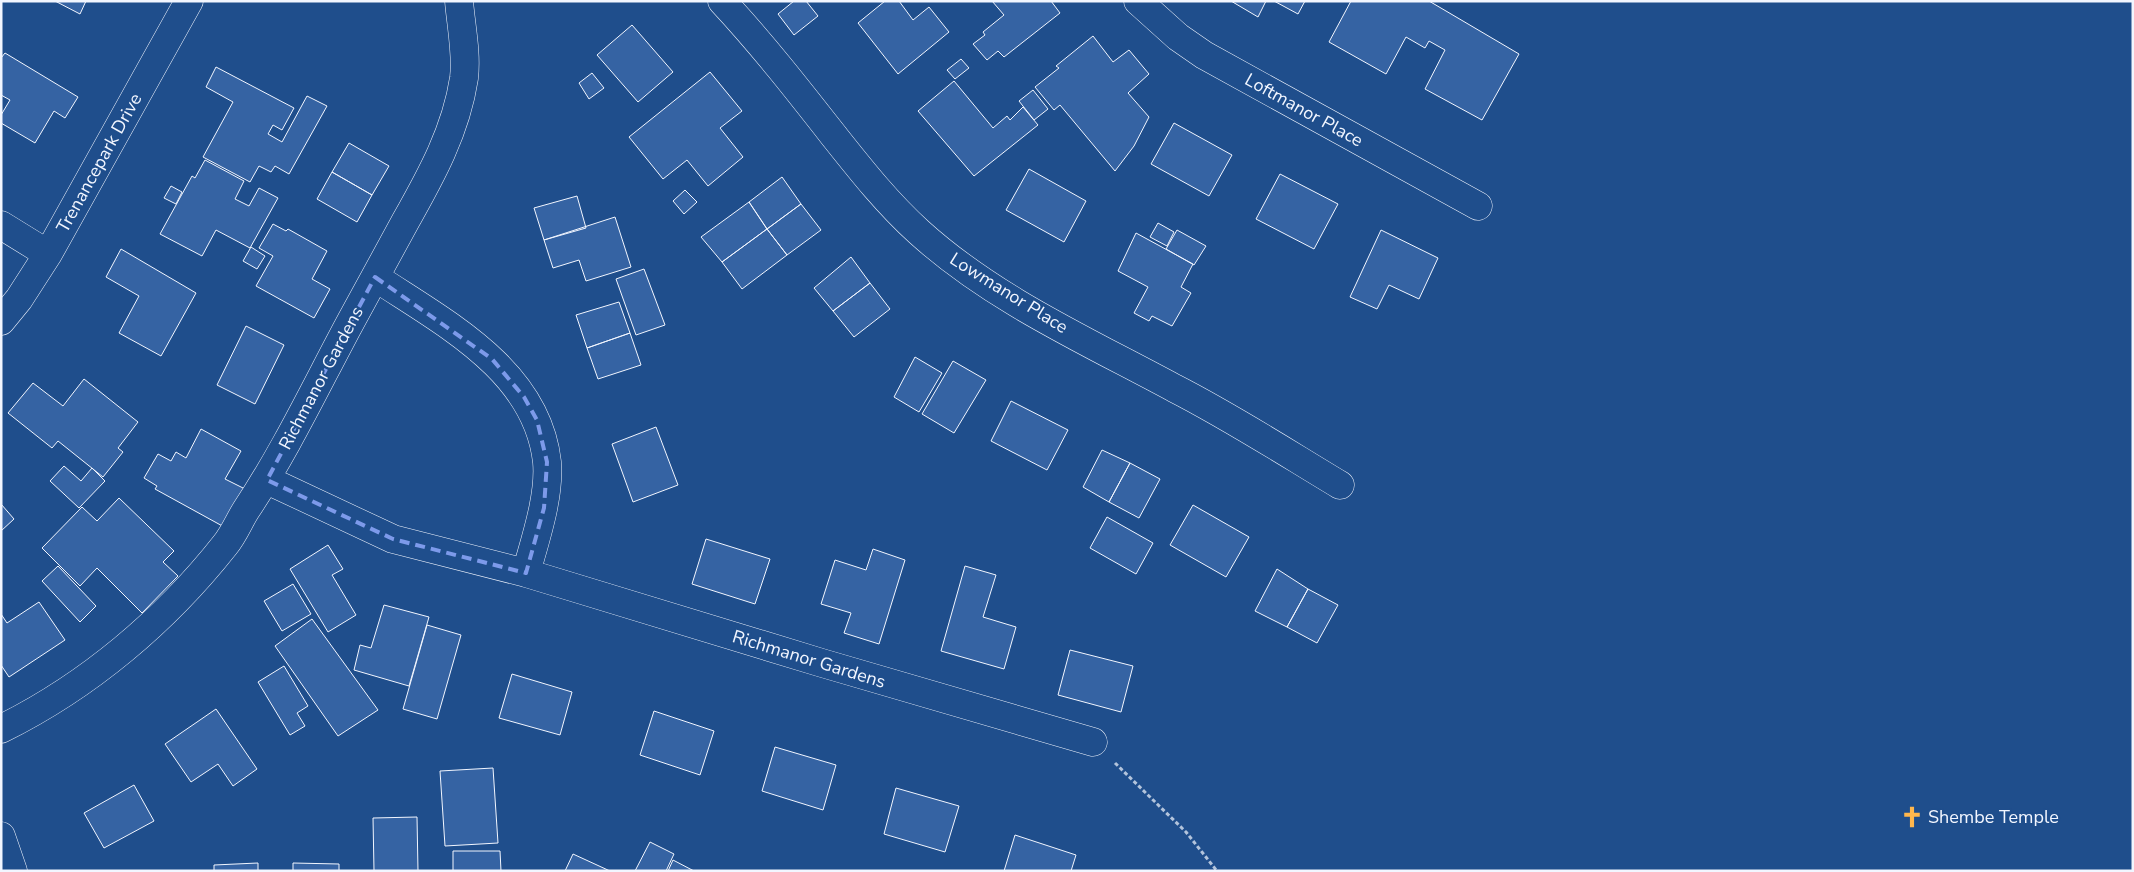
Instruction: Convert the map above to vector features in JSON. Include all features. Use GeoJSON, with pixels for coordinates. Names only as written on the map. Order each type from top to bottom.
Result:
{"type":"FeatureCollection","features":[{"type":"Feature","properties":{"kind":"street","name":"Trenancepark Drive"},"geometry":{"type":"LineString","coordinates":[[1,321],[19,299],[48,254],[189,1]]}},
{"type":"Feature","properties":{"kind":"street","name":"Richmanor Gardens"},"geometry":{"type":"LineString","coordinates":[[1,729],[35,712],[84,679],[120,653],[151,625],[179,597],[226,543],[267,480],[375,277],[436,168],[456,119],[464,75],[459,1]]}},
{"type":"Feature","properties":{"kind":"street","name":"Lowmanor Place"},"geometry":{"type":"LineString","coordinates":[[722,1],[752,33],[886,201],[954,260],[980,279],[1054,324],[1178,389],[1340,485]]}},
{"type":"Feature","properties":{"kind":"street","name":"Loftmanor Place"},"geometry":{"type":"LineString","coordinates":[[1138,1],[1178,37],[1204,55],[1478,206]]}},
{"type":"Feature","properties":{"kind":"street"},"geometry":{"type":"LineString","coordinates":[[1,226],[48,254]]}},
{"type":"Feature","properties":{"kind":"street"},"geometry":{"type":"LineString","coordinates":[[375,277],[428,312],[492,359],[511,379],[532,412],[536,420],[547,462],[544,508],[526,573]]}},
{"type":"Feature","properties":{"kind":"street","name":"Richmanor Gardens"},"geometry":{"type":"LineString","coordinates":[[267,480],[393,539],[526,573],[822,663],[1093,742]]}},
{"type":"Feature","properties":{"kind":"street"},"geometry":{"type":"LineString","coordinates":[[1,836],[13,871]]}},
{"type":"Feature","properties":{"kind":"path"},"geometry":{"type":"LineString","coordinates":[[1093,742],[1186,832],[1217,871]]}},
{"type":"Feature","properties":{"kind":"highlighted area"},"geometry":{"type":"Polygon","coordinates":[[[375,277],[492,359],[524,397],[537,420],[547,462],[544,508],[526,573],[393,539],[267,480],[375,277]]]}},
{"type":"Feature","properties":{"kind":"building"},"geometry":{"type":"Polygon","coordinates":[[[55,1],[86,1],[80,14],[55,1]]]}},
{"type":"Feature","properties":{"kind":"building"},"geometry":{"type":"Polygon","coordinates":[[[794,1],[806,1],[818,16],[794,35],[778,14],[794,1]]]}},
{"type":"Feature","properties":{"kind":"building"},"geometry":{"type":"Polygon","coordinates":[[[885,1],[899,1],[913,20],[929,7],[949,32],[898,74],[858,23],[885,1]]]}},
{"type":"Feature","properties":{"kind":"building"},"geometry":{"type":"Polygon","coordinates":[[[992,1],[1051,1],[1060,13],[1004,57],[998,51],[987,60],[973,44],[985,35],[983,32],[1004,15],[992,1]]]}},
{"type":"Feature","properties":{"kind":"building"},"geometry":{"type":"Polygon","coordinates":[[[1231,1],[1266,1],[1258,17],[1231,1]]]}},
{"type":"Feature","properties":{"kind":"building"},"geometry":{"type":"Polygon","coordinates":[[[1274,1],[1305,1],[1298,14],[1274,1]]]}},
{"type":"Feature","properties":{"kind":"building"},"geometry":{"type":"Polygon","coordinates":[[[1351,1],[1429,1],[1519,54],[1482,120],[1425,89],[1445,50],[1429,41],[1425,48],[1406,37],[1386,74],[1329,42],[1351,1]]]}},
{"type":"Feature","properties":{"kind":"building"},"geometry":{"type":"Polygon","coordinates":[[[632,25],[673,72],[638,102],[597,55],[632,25]]]}},
{"type":"Feature","properties":{"kind":"building"},"geometry":{"type":"Polygon","coordinates":[[[1093,36],[1113,62],[1129,50],[1149,74],[1128,93],[1149,117],[1134,146],[1115,171],[1060,105],[1054,110],[1035,87],[1059,68],[1056,66],[1093,36]]]}},
{"type":"Feature","properties":{"kind":"building"},"geometry":{"type":"Polygon","coordinates":[[[5,53],[78,97],[65,118],[54,111],[35,143],[1,123],[1,115],[10,100],[1,95],[1,58],[5,53]]]}},
{"type":"Feature","properties":{"kind":"building"},"geometry":{"type":"Polygon","coordinates":[[[961,59],[969,68],[955,79],[947,70],[961,59]]]}},
{"type":"Feature","properties":{"kind":"building"},"geometry":{"type":"Polygon","coordinates":[[[216,67],[294,108],[282,130],[273,125],[268,134],[282,142],[307,96],[327,106],[289,174],[275,166],[271,172],[259,166],[250,182],[203,157],[233,102],[206,87],[216,67]]]}},
{"type":"Feature","properties":{"kind":"building"},"geometry":{"type":"Polygon","coordinates":[[[710,72],[742,111],[720,128],[743,157],[708,186],[687,160],[663,179],[629,137],[710,72]]]}},
{"type":"Feature","properties":{"kind":"building"},"geometry":{"type":"Polygon","coordinates":[[[592,73],[604,88],[589,99],[579,83],[592,73]]]}},
{"type":"Feature","properties":{"kind":"building"},"geometry":{"type":"Polygon","coordinates":[[[954,81],[993,128],[1007,116],[1010,120],[1023,107],[1038,125],[974,176],[918,111],[954,81]]]}},
{"type":"Feature","properties":{"kind":"building"},"geometry":{"type":"Polygon","coordinates":[[[1033,90],[1048,109],[1034,120],[1019,101],[1033,90]]]}},
{"type":"Feature","properties":{"kind":"building"},"geometry":{"type":"Polygon","coordinates":[[[1174,123],[1232,155],[1209,196],[1151,164],[1174,123]]]}},
{"type":"Feature","properties":{"kind":"building"},"geometry":{"type":"Polygon","coordinates":[[[349,143],[389,166],[372,195],[332,172],[349,143]]]}},
{"type":"Feature","properties":{"kind":"building"},"geometry":{"type":"Polygon","coordinates":[[[205,160],[244,181],[235,199],[249,206],[259,188],[278,198],[250,248],[216,230],[202,256],[160,234],[192,176],[195,178],[205,160]]]}},
{"type":"Feature","properties":{"kind":"building"},"geometry":{"type":"Polygon","coordinates":[[[1029,169],[1086,201],[1064,242],[1006,210],[1029,169]]]}},
{"type":"Feature","properties":{"kind":"building"},"geometry":{"type":"Polygon","coordinates":[[[332,172],[372,195],[357,222],[317,199],[332,172]]]}},
{"type":"Feature","properties":{"kind":"building"},"geometry":{"type":"Polygon","coordinates":[[[1280,174],[1338,204],[1314,249],[1256,219],[1280,174]]]}},
{"type":"Feature","properties":{"kind":"building"},"geometry":{"type":"Polygon","coordinates":[[[782,177],[801,204],[767,229],[749,202],[782,177]]]}},
{"type":"Feature","properties":{"kind":"building"},"geometry":{"type":"Polygon","coordinates":[[[171,186],[182,192],[176,204],[164,198],[171,186]]]}},
{"type":"Feature","properties":{"kind":"building"},"geometry":{"type":"Polygon","coordinates":[[[685,190],[697,202],[684,214],[673,201],[685,190]]]}},
{"type":"Feature","properties":{"kind":"building"},"geometry":{"type":"Polygon","coordinates":[[[577,196],[586,228],[544,240],[534,208],[577,196]]]}},
{"type":"Feature","properties":{"kind":"building"},"geometry":{"type":"Polygon","coordinates":[[[749,202],[767,229],[722,262],[701,237],[749,202]]]}},
{"type":"Feature","properties":{"kind":"building"},"geometry":{"type":"Polygon","coordinates":[[[801,204],[821,230],[787,255],[767,229],[801,204]]]}},
{"type":"Feature","properties":{"kind":"building"},"geometry":{"type":"Polygon","coordinates":[[[615,217],[631,267],[586,281],[579,260],[553,268],[544,240],[615,217]]]}},
{"type":"Feature","properties":{"kind":"building"},"geometry":{"type":"Polygon","coordinates":[[[1158,223],[1174,232],[1167,246],[1150,237],[1158,223]]]}},
{"type":"Feature","properties":{"kind":"building"},"geometry":{"type":"Polygon","coordinates":[[[273,224],[286,231],[288,229],[327,251],[312,279],[330,289],[314,318],[256,286],[273,256],[259,248],[273,224]]]}},
{"type":"Feature","properties":{"kind":"building"},"geometry":{"type":"Polygon","coordinates":[[[767,229],[787,255],[742,289],[722,262],[767,229]]]}},
{"type":"Feature","properties":{"kind":"building"},"geometry":{"type":"Polygon","coordinates":[[[1177,230],[1206,246],[1194,265],[1166,249],[1177,230]]]}},
{"type":"Feature","properties":{"kind":"building"},"geometry":{"type":"Polygon","coordinates":[[[1381,230],[1438,258],[1419,299],[1389,285],[1377,309],[1350,297],[1381,230]]]}},
{"type":"Feature","properties":{"kind":"building"},"geometry":{"type":"Polygon","coordinates":[[[1136,233],[1193,264],[1181,287],[1191,293],[1172,326],[1152,316],[1149,321],[1134,313],[1148,287],[1118,271],[1136,233]]]}},
{"type":"Feature","properties":{"kind":"building"},"geometry":{"type":"Polygon","coordinates":[[[251,247],[265,256],[257,269],[243,261],[251,247]]]}},
{"type":"Feature","properties":{"kind":"building"},"geometry":{"type":"Polygon","coordinates":[[[121,249],[196,293],[161,356],[119,333],[139,296],[106,277],[121,249]]]}},
{"type":"Feature","properties":{"kind":"building"},"geometry":{"type":"Polygon","coordinates":[[[851,257],[870,283],[833,311],[814,288],[851,257]]]}},
{"type":"Feature","properties":{"kind":"building"},"geometry":{"type":"Polygon","coordinates":[[[644,269],[665,325],[636,335],[616,279],[644,269]]]}},
{"type":"Feature","properties":{"kind":"building"},"geometry":{"type":"Polygon","coordinates":[[[870,283],[890,309],[854,337],[833,311],[870,283]]]}},
{"type":"Feature","properties":{"kind":"building"},"geometry":{"type":"Polygon","coordinates":[[[619,302],[630,333],[587,348],[576,315],[619,302]]]}},
{"type":"Feature","properties":{"kind":"building"},"geometry":{"type":"Polygon","coordinates":[[[246,326],[284,345],[255,404],[217,385],[246,326]]]}},
{"type":"Feature","properties":{"kind":"building"},"geometry":{"type":"Polygon","coordinates":[[[630,333],[641,365],[598,379],[587,348],[630,333]]]}},
{"type":"Feature","properties":{"kind":"building"},"geometry":{"type":"Polygon","coordinates":[[[915,357],[942,373],[919,412],[894,397],[915,357]]]}},
{"type":"Feature","properties":{"kind":"building"},"geometry":{"type":"Polygon","coordinates":[[[953,361],[986,380],[954,433],[922,414],[953,361]]]}},
{"type":"Feature","properties":{"kind":"building"},"geometry":{"type":"Polygon","coordinates":[[[84,379],[138,422],[118,448],[123,452],[103,477],[58,441],[52,448],[8,413],[33,383],[63,406],[84,379]]]}},
{"type":"Feature","properties":{"kind":"building"},"geometry":{"type":"Polygon","coordinates":[[[1011,401],[1068,430],[1047,470],[991,441],[1011,401]]]}},
{"type":"Feature","properties":{"kind":"building"},"geometry":{"type":"Polygon","coordinates":[[[656,427],[678,485],[633,502],[612,444],[656,427]]]}},
{"type":"Feature","properties":{"kind":"building"},"geometry":{"type":"Polygon","coordinates":[[[201,429],[241,451],[225,479],[247,490],[226,528],[155,489],[157,486],[144,478],[158,454],[171,461],[176,452],[186,458],[201,429]]]}},
{"type":"Feature","properties":{"kind":"building"},"geometry":{"type":"Polygon","coordinates":[[[1102,450],[1130,463],[1109,502],[1083,487],[1102,450]]]}},
{"type":"Feature","properties":{"kind":"building"},"geometry":{"type":"Polygon","coordinates":[[[1130,463],[1160,479],[1139,518],[1109,502],[1130,463]]]}},
{"type":"Feature","properties":{"kind":"building"},"geometry":{"type":"Polygon","coordinates":[[[64,466],[81,481],[92,468],[105,481],[79,508],[50,481],[64,466]]]}},
{"type":"Feature","properties":{"kind":"building"},"geometry":{"type":"Polygon","coordinates":[[[119,498],[174,551],[163,562],[178,576],[142,613],[97,568],[80,586],[42,548],[82,507],[97,521],[119,498]]]}},
{"type":"Feature","properties":{"kind":"building"},"geometry":{"type":"Polygon","coordinates":[[[1,504],[14,519],[1,531],[1,504]]]}},
{"type":"Feature","properties":{"kind":"building"},"geometry":{"type":"Polygon","coordinates":[[[1193,505],[1249,537],[1226,577],[1170,545],[1193,505]]]}},
{"type":"Feature","properties":{"kind":"building"},"geometry":{"type":"Polygon","coordinates":[[[1107,517],[1153,543],[1136,574],[1090,548],[1107,517]]]}},
{"type":"Feature","properties":{"kind":"building"},"geometry":{"type":"Polygon","coordinates":[[[706,539],[770,559],[755,604],[692,584],[706,539]]]}},
{"type":"Feature","properties":{"kind":"building"},"geometry":{"type":"Polygon","coordinates":[[[328,545],[343,569],[332,575],[356,615],[328,632],[290,569],[328,545]]]}},
{"type":"Feature","properties":{"kind":"building"},"geometry":{"type":"Polygon","coordinates":[[[873,549],[905,560],[879,644],[844,633],[851,613],[821,604],[835,560],[866,570],[873,549]]]}},
{"type":"Feature","properties":{"kind":"building"},"geometry":{"type":"Polygon","coordinates":[[[58,566],[96,606],[80,622],[42,581],[58,566]]]}},
{"type":"Feature","properties":{"kind":"building"},"geometry":{"type":"Polygon","coordinates":[[[965,566],[996,575],[983,617],[1016,627],[1004,669],[941,651],[965,566]]]}},
{"type":"Feature","properties":{"kind":"building"},"geometry":{"type":"Polygon","coordinates":[[[1277,569],[1308,589],[1287,627],[1255,611],[1277,569]]]}},
{"type":"Feature","properties":{"kind":"building"},"geometry":{"type":"Polygon","coordinates":[[[293,584],[311,614],[282,631],[264,601],[293,584]]]}},
{"type":"Feature","properties":{"kind":"building"},"geometry":{"type":"Polygon","coordinates":[[[1308,589],[1338,605],[1317,643],[1287,627],[1308,589]]]}},
{"type":"Feature","properties":{"kind":"building"},"geometry":{"type":"Polygon","coordinates":[[[39,602],[65,640],[9,677],[1,665],[1,614],[7,623],[39,602]]]}},
{"type":"Feature","properties":{"kind":"building"},"geometry":{"type":"Polygon","coordinates":[[[384,605],[429,617],[409,686],[354,670],[360,645],[371,648],[384,605]]]}},
{"type":"Feature","properties":{"kind":"building"},"geometry":{"type":"Polygon","coordinates":[[[312,619],[378,710],[338,736],[275,646],[312,619]]]}},
{"type":"Feature","properties":{"kind":"building"},"geometry":{"type":"Polygon","coordinates":[[[427,625],[461,635],[437,719],[403,709],[427,625]]]}},
{"type":"Feature","properties":{"kind":"building"},"geometry":{"type":"Polygon","coordinates":[[[1070,650],[1133,666],[1121,712],[1058,695],[1070,650]]]}},
{"type":"Feature","properties":{"kind":"building"},"geometry":{"type":"Polygon","coordinates":[[[284,666],[308,706],[297,713],[305,726],[290,735],[258,682],[284,666]]]}},
{"type":"Feature","properties":{"kind":"building"},"geometry":{"type":"Polygon","coordinates":[[[512,674],[572,692],[560,735],[499,718],[512,674]]]}},
{"type":"Feature","properties":{"kind":"building"},"geometry":{"type":"Polygon","coordinates":[[[216,709],[257,769],[233,786],[218,764],[191,782],[165,744],[216,709]]]}},
{"type":"Feature","properties":{"kind":"building"},"geometry":{"type":"Polygon","coordinates":[[[654,711],[714,731],[700,775],[640,755],[654,711]]]}},
{"type":"Feature","properties":{"kind":"building"},"geometry":{"type":"Polygon","coordinates":[[[775,747],[836,765],[823,810],[762,791],[775,747]]]}},
{"type":"Feature","properties":{"kind":"building"},"geometry":{"type":"Polygon","coordinates":[[[493,768],[498,843],[445,846],[440,771],[493,768]]]}},
{"type":"Feature","properties":{"kind":"building"},"geometry":{"type":"Polygon","coordinates":[[[134,785],[154,821],[104,848],[84,813],[134,785]]]}},
{"type":"Feature","properties":{"kind":"building"},"geometry":{"type":"Polygon","coordinates":[[[896,788],[959,806],[945,852],[884,834],[896,788]]]}},
{"type":"Feature","properties":{"kind":"building"},"geometry":{"type":"Polygon","coordinates":[[[417,817],[418,871],[374,871],[373,818],[417,817]]]}},
{"type":"Feature","properties":{"kind":"building"},"geometry":{"type":"Polygon","coordinates":[[[1015,835],[1076,855],[1071,871],[1004,871],[1015,835]]]}},
{"type":"Feature","properties":{"kind":"building"},"geometry":{"type":"Polygon","coordinates":[[[650,842],[674,854],[666,871],[635,871],[650,842]]]}},
{"type":"Feature","properties":{"kind":"building"},"geometry":{"type":"Polygon","coordinates":[[[453,851],[500,851],[501,871],[453,871],[453,851]]]}},
{"type":"Feature","properties":{"kind":"building"},"geometry":{"type":"Polygon","coordinates":[[[573,854],[610,871],[565,871],[573,854]]]}},
{"type":"Feature","properties":{"kind":"building"},"geometry":{"type":"Polygon","coordinates":[[[673,860],[694,871],[668,871],[673,860]]]}},
{"type":"Feature","properties":{"kind":"building"},"geometry":{"type":"Polygon","coordinates":[[[258,863],[258,871],[214,871],[214,865],[258,863]]]}},
{"type":"Feature","properties":{"kind":"building"},"geometry":{"type":"Polygon","coordinates":[[[293,863],[339,864],[339,871],[293,871],[293,863]]]}},
{"type":"Feature","properties":{"kind":"place","name":"Shembe Temple"},"geometry":{"type":"Point","coordinates":[1912,817]}}]}
